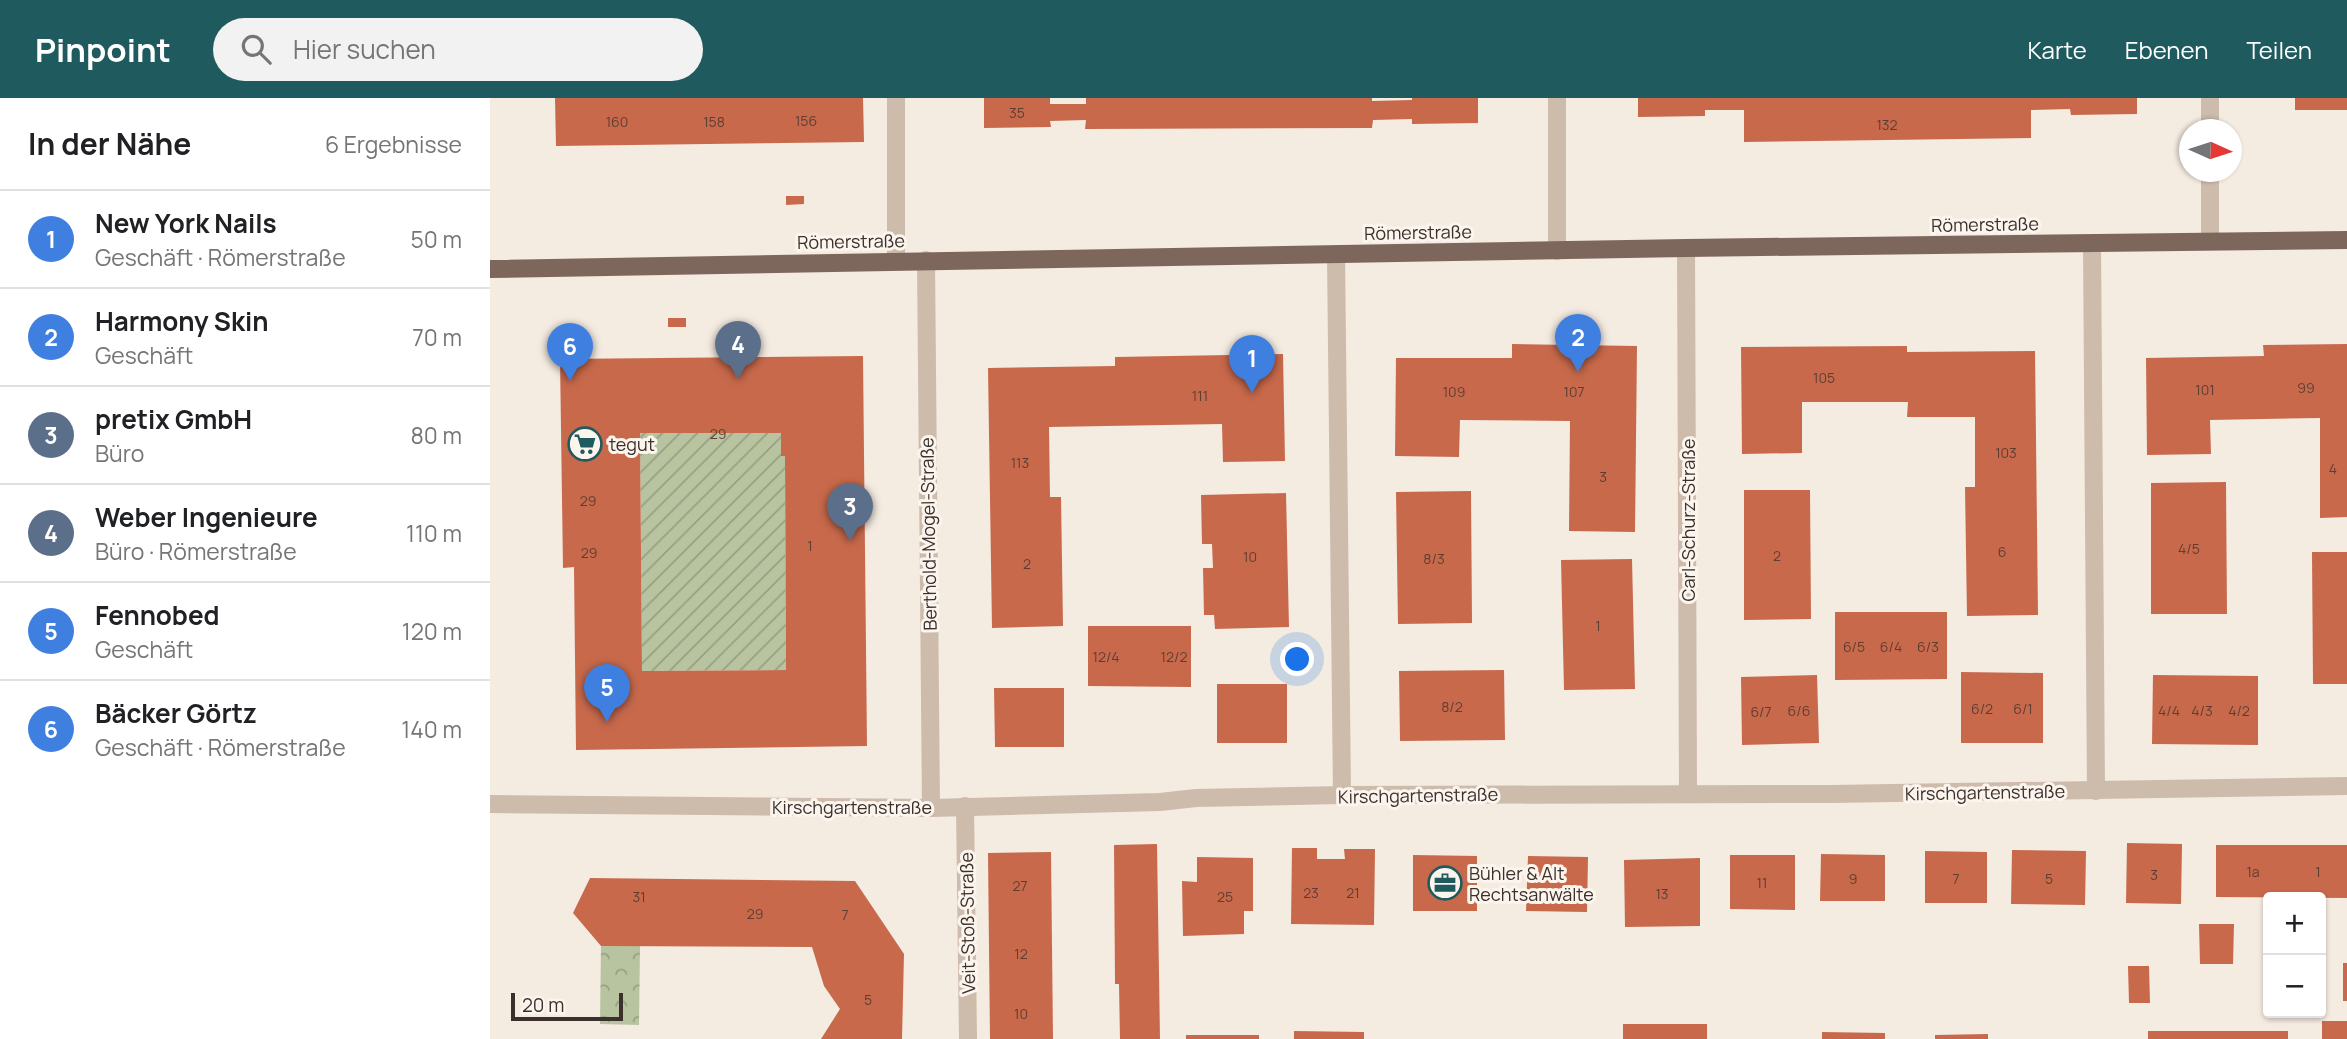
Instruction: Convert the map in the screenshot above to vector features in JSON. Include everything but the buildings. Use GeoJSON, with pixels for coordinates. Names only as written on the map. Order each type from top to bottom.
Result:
{"type":"FeatureCollection","features":[{"type":"Feature","properties":{"kind":"main road","name":"Römerstraße"},"geometry":{"type":"LineString","coordinates":[[490,269],[1686,248],[2347,240]]}},
{"type":"Feature","properties":{"kind":"street"},"geometry":{"type":"LineString","coordinates":[[896,98],[896,261]]}},
{"type":"Feature","properties":{"kind":"street"},"geometry":{"type":"LineString","coordinates":[[1557,98],[1557,251]]}},
{"type":"Feature","properties":{"kind":"street"},"geometry":{"type":"LineString","coordinates":[[2210,98],[2210,119]]}},
{"type":"Feature","properties":{"kind":"street"},"geometry":{"type":"LineString","coordinates":[[2210,182],[2210,241]]}},
{"type":"Feature","properties":{"kind":"street"},"geometry":{"type":"LineString","coordinates":[[2092,244],[2096,790]]}},
{"type":"Feature","properties":{"kind":"street","name":"Carl-Schurz-Straße"},"geometry":{"type":"LineString","coordinates":[[1686,248],[1688,793]]}},
{"type":"Feature","properties":{"kind":"street"},"geometry":{"type":"LineString","coordinates":[[1336,254],[1342,795]]}},
{"type":"Feature","properties":{"kind":"street","name":"Berthold-Mogel-Straße"},"geometry":{"type":"LineString","coordinates":[[926,260],[930,808]]}},
{"type":"Feature","properties":{"kind":"street","name":"Kirschgartenstraße"},"geometry":{"type":"LineString","coordinates":[[490,804],[930,808],[1342,795],[1830,794],[2347,786]]}},
{"type":"Feature","properties":{"kind":"street","name":"Veit-Stoß-Straße"},"geometry":{"type":"LineString","coordinates":[[965,806],[968,1039]]}},
{"type":"Feature","properties":{"kind":"green space"},"geometry":{"type":"Polygon","coordinates":[[[640,433],[781,433],[785,456],[786,670],[642,671],[640,433]]]}},
{"type":"Feature","properties":{"kind":"green space"},"geometry":{"type":"Polygon","coordinates":[[[601,946],[640,946],[639,1025],[600,1024],[601,946]]]}},
{"type":"Feature","properties":{"kind":"place","name":"Harmony Skin"},"geometry":{"type":"Point","coordinates":[1578,372]}},
{"type":"Feature","properties":{"kind":"place","name":"Weber Ingenieure"},"geometry":{"type":"Point","coordinates":[738,379]}},
{"type":"Feature","properties":{"kind":"place","name":"Bäcker Görtz"},"geometry":{"type":"Point","coordinates":[570,381]}},
{"type":"Feature","properties":{"kind":"place","name":"New York Nails"},"geometry":{"type":"Point","coordinates":[1252,393]}},
{"type":"Feature","properties":{"kind":"place","name":"tegut"},"geometry":{"type":"Point","coordinates":[585,444]}},
{"type":"Feature","properties":{"kind":"place","name":"pretix GmbH"},"geometry":{"type":"Point","coordinates":[850,541]}},
{"type":"Feature","properties":{"kind":"place","name":"Fennobed"},"geometry":{"type":"Point","coordinates":[607,722]}},
{"type":"Feature","properties":{"kind":"place","name":"Bühler & Alt Rechtsanwälte"},"geometry":{"type":"Point","coordinates":[1445,883]}}]}
